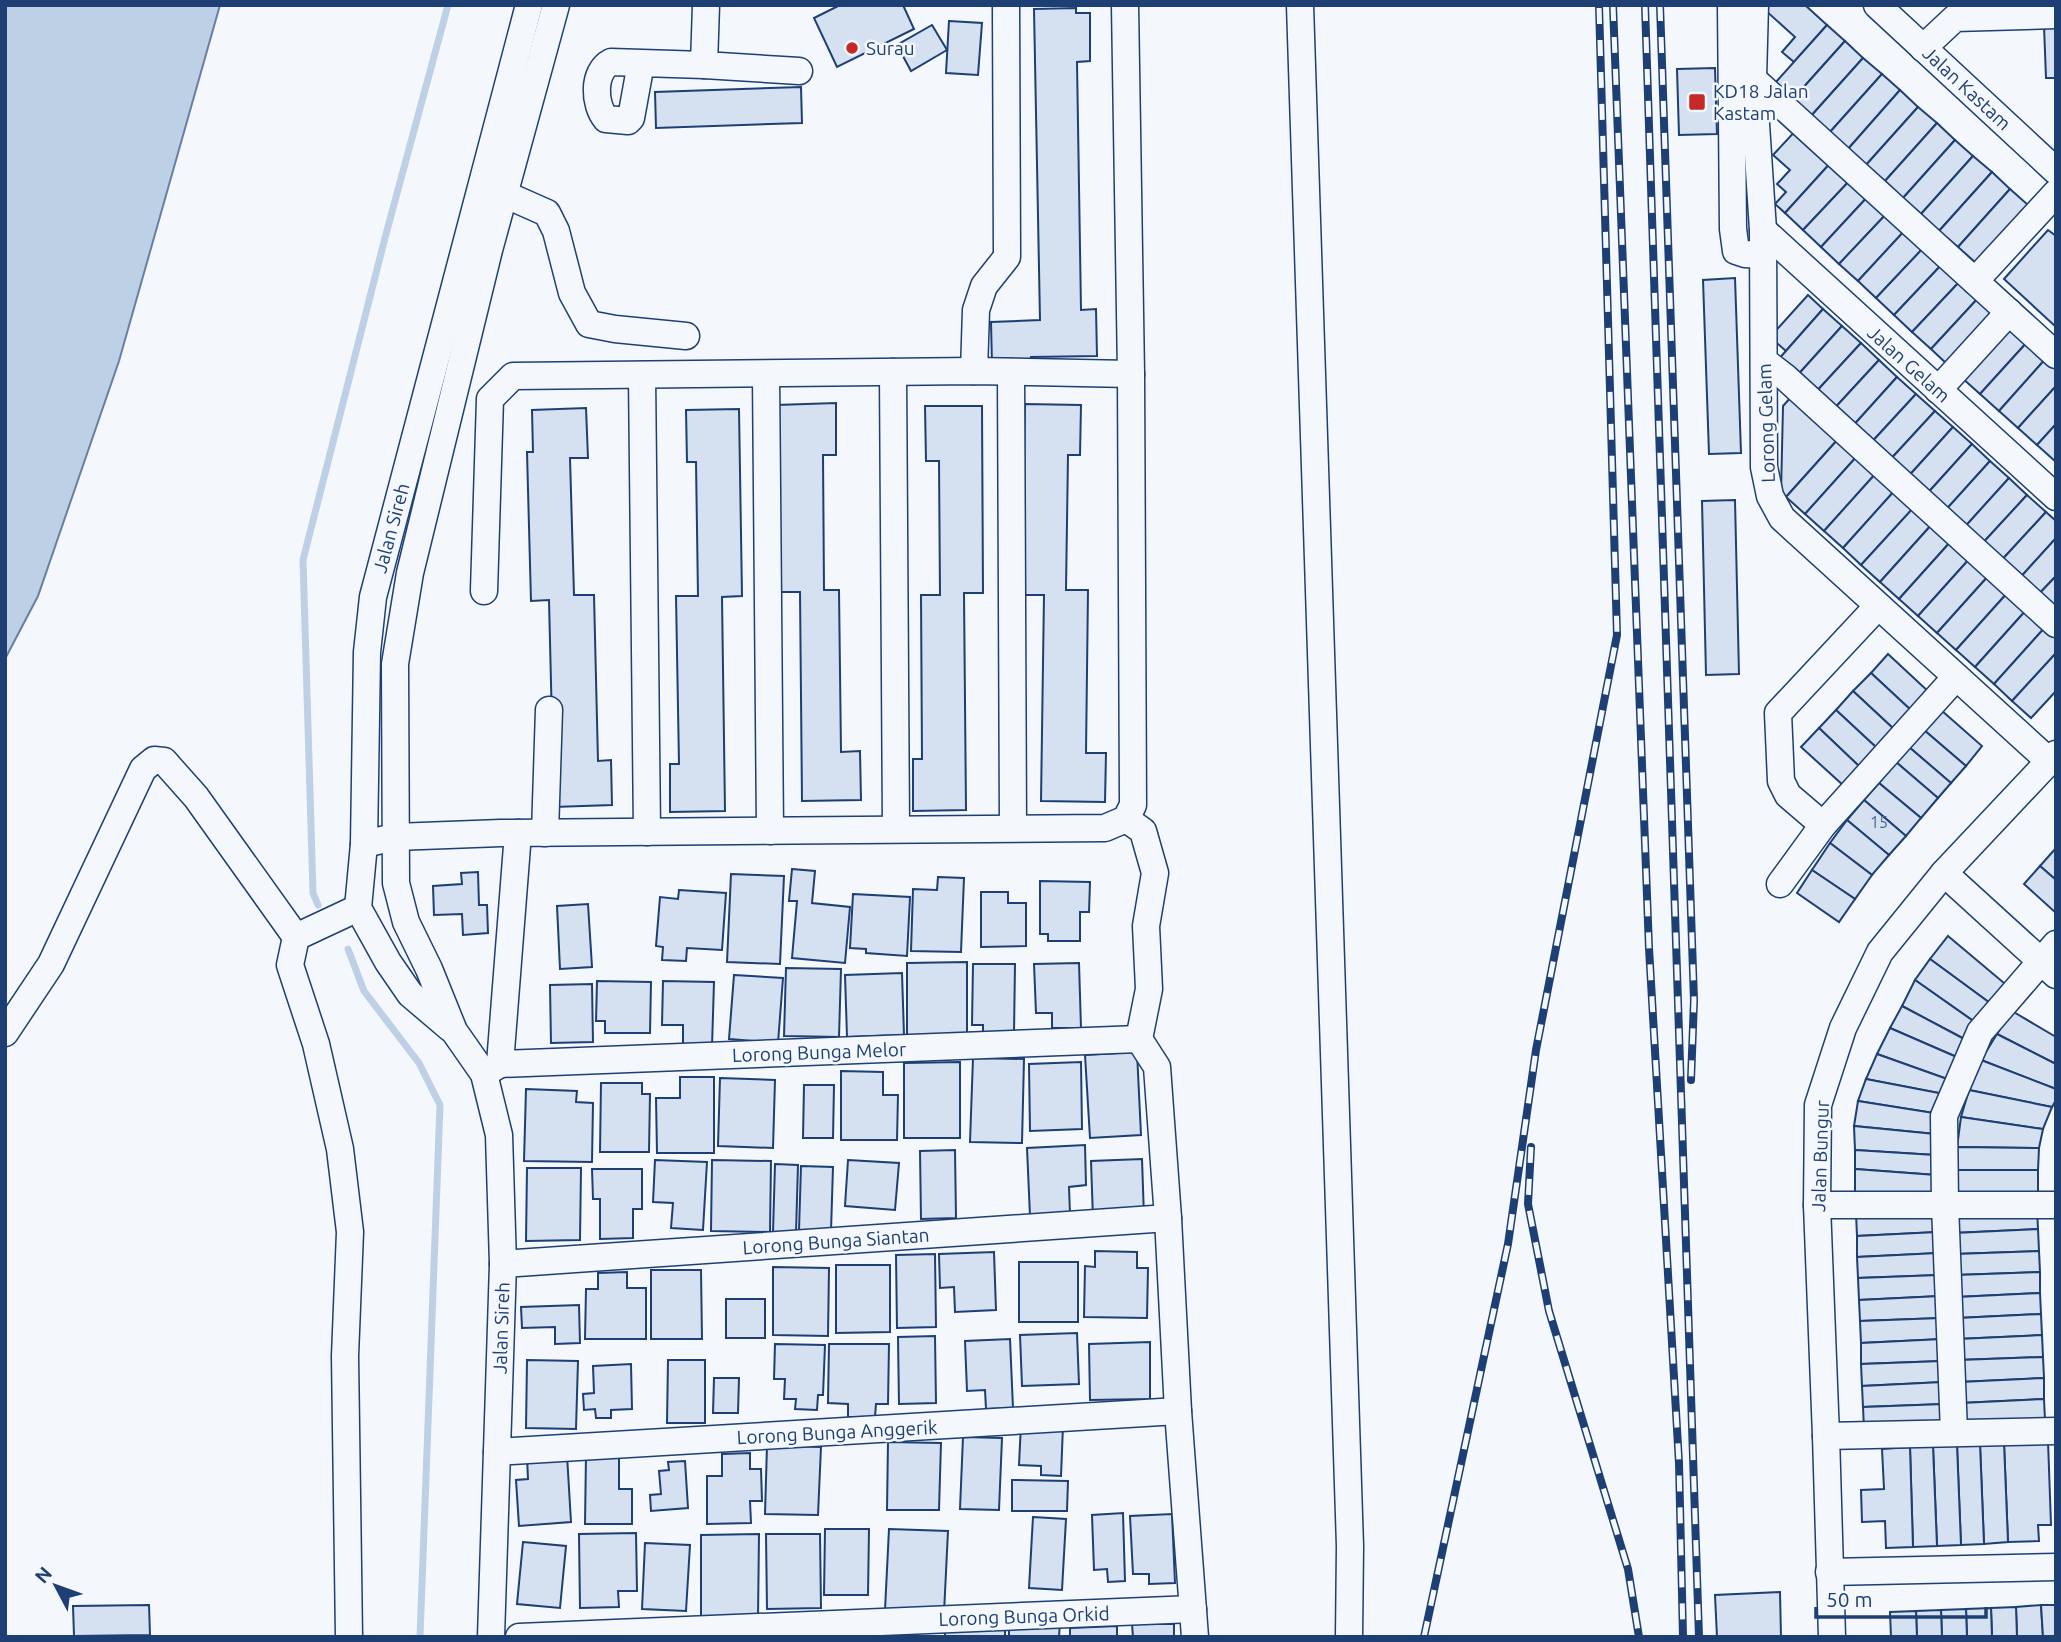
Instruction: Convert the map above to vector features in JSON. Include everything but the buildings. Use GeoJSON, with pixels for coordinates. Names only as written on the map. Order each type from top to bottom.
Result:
{"type":"FeatureCollection","features":[{"type":"Feature","properties":{"kind":"street","name":"Jalan Sireh"},"geometry":{"type":"LineString","coordinates":[[491,1637],[503,1264],[499,1135],[492,1069],[454,1031],[410,994],[388,962],[359,908],[364,844],[365,703],[373,597],[529,5]]}},
{"type":"Feature","properties":{"kind":"street","name":"Jalan Sireh"},"geometry":{"type":"LineString","coordinates":[[454,1031],[429,969],[406,922],[396,883],[395,664],[413,560],[488,250],[556,5]]}},
{"type":"Feature","properties":{"kind":"street"},"geometry":{"type":"LineString","coordinates":[[704,65],[706,5]]}},
{"type":"Feature","properties":{"kind":"street"},"geometry":{"type":"LineString","coordinates":[[974,371],[976,310],[984,286],[1007,257],[1006,5]]}},
{"type":"Feature","properties":{"kind":"street"},"geometry":{"type":"LineString","coordinates":[[364,844],[395,837],[518,833],[1105,828],[1126,819],[1133,805],[1131,374],[1125,5]]}},
{"type":"Feature","properties":{"kind":"street"},"geometry":{"type":"LineString","coordinates":[[1300,5],[1350,1546],[1349,1637]]}},
{"type":"Feature","properties":{"kind":"street"},"geometry":{"type":"LineString","coordinates":[[1731,5],[1734,240],[1736,251],[1745,254],[1763,243]]}},
{"type":"Feature","properties":{"kind":"street","name":"Lorong Gelam"},"geometry":{"type":"LineString","coordinates":[[1755,5],[1753,79],[1763,243],[1764,467],[1770,496],[1782,518],[1956,677],[2052,758]]}},
{"type":"Feature","properties":{"kind":"street","name":"Jalan Kastam"},"geometry":{"type":"LineString","coordinates":[[1877,5],[2056,171]]}},
{"type":"Feature","properties":{"kind":"street"},"geometry":{"type":"LineString","coordinates":[[1923,48],[1955,18],[2056,15]]}},
{"type":"Feature","properties":{"kind":"street"},"geometry":{"type":"LineString","coordinates":[[640,63],[799,71]]}},
{"type":"Feature","properties":{"kind":"street"},"geometry":{"type":"LineString","coordinates":[[1753,79],[2056,355]]}},
{"type":"Feature","properties":{"kind":"street"},"geometry":{"type":"LineString","coordinates":[[1975,281],[2056,193]]}},
{"type":"Feature","properties":{"kind":"street"},"geometry":{"type":"LineString","coordinates":[[504,194],[547,213],[556,231],[572,293],[589,324],[686,336]]}},
{"type":"Feature","properties":{"kind":"street","name":"Jalan Gelam"},"geometry":{"type":"LineString","coordinates":[[1763,243],[1938,390],[2056,497]]}},
{"type":"Feature","properties":{"kind":"street"},"geometry":{"type":"LineString","coordinates":[[1938,390],[2009,312]]}},
{"type":"Feature","properties":{"kind":"street"},"geometry":{"type":"LineString","coordinates":[[1763,361],[1785,377],[2056,624]]}},
{"type":"Feature","properties":{"kind":"street"},"geometry":{"type":"LineString","coordinates":[[484,591],[490,399],[513,376],[974,371],[1131,374]]}},
{"type":"Feature","properties":{"kind":"street"},"geometry":{"type":"LineString","coordinates":[[893,372],[896,829]]}},
{"type":"Feature","properties":{"kind":"street"},"geometry":{"type":"LineString","coordinates":[[1011,372],[1013,828]]}},
{"type":"Feature","properties":{"kind":"street"},"geometry":{"type":"LineString","coordinates":[[766,374],[770,831]]}},
{"type":"Feature","properties":{"kind":"street"},"geometry":{"type":"LineString","coordinates":[[642,375],[647,832]]}},
{"type":"Feature","properties":{"kind":"street"},"geometry":{"type":"LineString","coordinates":[[1823,825],[1788,795],[1781,780],[1778,713],[1878,606]]}},
{"type":"Feature","properties":{"kind":"street"},"geometry":{"type":"LineString","coordinates":[[1780,884],[1823,825],[1956,677]]}},
{"type":"Feature","properties":{"kind":"street"},"geometry":{"type":"LineString","coordinates":[[545,833],[549,710]]}},
{"type":"Feature","properties":{"kind":"street","name":"Jalan Bungur"},"geometry":{"type":"LineString","coordinates":[[1832,1637],[1817,1205],[1818,1105],[1843,1028],[1880,952],[1944,873],[2052,758]]}},
{"type":"Feature","properties":{"kind":"street"},"geometry":{"type":"LineString","coordinates":[[5,1033],[51,964],[144,769],[154,760],[164,761],[196,797],[296,937],[290,965],[316,1044],[340,1149],[350,1232],[345,1356],[349,1637]]}},
{"type":"Feature","properties":{"kind":"street"},"geometry":{"type":"LineString","coordinates":[[1126,819],[1143,831],[1155,873],[1146,926],[1149,989],[1139,1039],[1157,1068],[1195,1637]]}},
{"type":"Feature","properties":{"kind":"street"},"geometry":{"type":"LineString","coordinates":[[492,1069],[518,833]]}},
{"type":"Feature","properties":{"kind":"street"},"geometry":{"type":"LineString","coordinates":[[1944,873],[2051,960],[1980,1032],[1944,1116],[1954,1432]]}},
{"type":"Feature","properties":{"kind":"street"},"geometry":{"type":"LineString","coordinates":[[296,937],[359,908]]}},
{"type":"Feature","properties":{"kind":"street","name":"Lorong Bunga Melor"},"geometry":{"type":"LineString","coordinates":[[492,1069],[1139,1039]]}},
{"type":"Feature","properties":{"kind":"street"},"geometry":{"type":"LineString","coordinates":[[1817,1205],[2056,1205]]}},
{"type":"Feature","properties":{"kind":"street","name":"Lorong Bunga Siantan"},"geometry":{"type":"LineString","coordinates":[[503,1264],[1168,1218]]}},
{"type":"Feature","properties":{"kind":"street","name":"Lorong Bunga Anggerik"},"geometry":{"type":"LineString","coordinates":[[497,1452],[1178,1411]]}},
{"type":"Feature","properties":{"kind":"street"},"geometry":{"type":"LineString","coordinates":[[1826,1436],[2056,1431]]}},
{"type":"Feature","properties":{"kind":"street"},"geometry":{"type":"LineString","coordinates":[[1829,1572],[2056,1567]]}},
{"type":"Feature","properties":{"kind":"street","name":"Lorong Bunga Orkid"},"geometry":{"type":"LineString","coordinates":[[520,1637],[1193,1609]]}},
{"type":"Feature","properties":{"kind":"water"},"geometry":{"type":"Polygon","coordinates":[[[5,5],[220,5],[119,361],[38,596],[5,659],[5,5]]]}},
{"type":"Feature","properties":{"kind":"waterway"},"geometry":{"type":"LineString","coordinates":[[318,905],[313,893],[303,560],[386,234],[448,5]]}},
{"type":"Feature","properties":{"kind":"waterway"},"geometry":{"type":"LineString","coordinates":[[348,949],[364,991],[419,1063],[440,1105],[420,1637]]}},
{"type":"Feature","properties":{"kind":"railway"},"geometry":{"type":"LineString","coordinates":[[1424,1637],[1508,1244],[1536,1050],[1617,635],[1599,5]]}},
{"type":"Feature","properties":{"kind":"railway"},"geometry":{"type":"LineString","coordinates":[[1613,5],[1649,948],[1679,1463],[1683,1637]]}},
{"type":"Feature","properties":{"kind":"railway"},"geometry":{"type":"LineString","coordinates":[[1645,5],[1699,1637]]}},
{"type":"Feature","properties":{"kind":"railway"},"geometry":{"type":"LineString","coordinates":[[1660,5],[1694,1000],[1691,1080]]}},
{"type":"Feature","properties":{"kind":"railway"},"geometry":{"type":"LineString","coordinates":[[1531,1147],[1528,1204],[1549,1311],[1628,1569],[1639,1637]]}},
{"type":"Feature","properties":{"kind":"place","name":"Surau"},"geometry":{"type":"Point","coordinates":[852,48]}},
{"type":"Feature","properties":{"kind":"place","name":"KD18 Jalan Kastam"},"geometry":{"type":"Point","coordinates":[1697,102]}}]}
